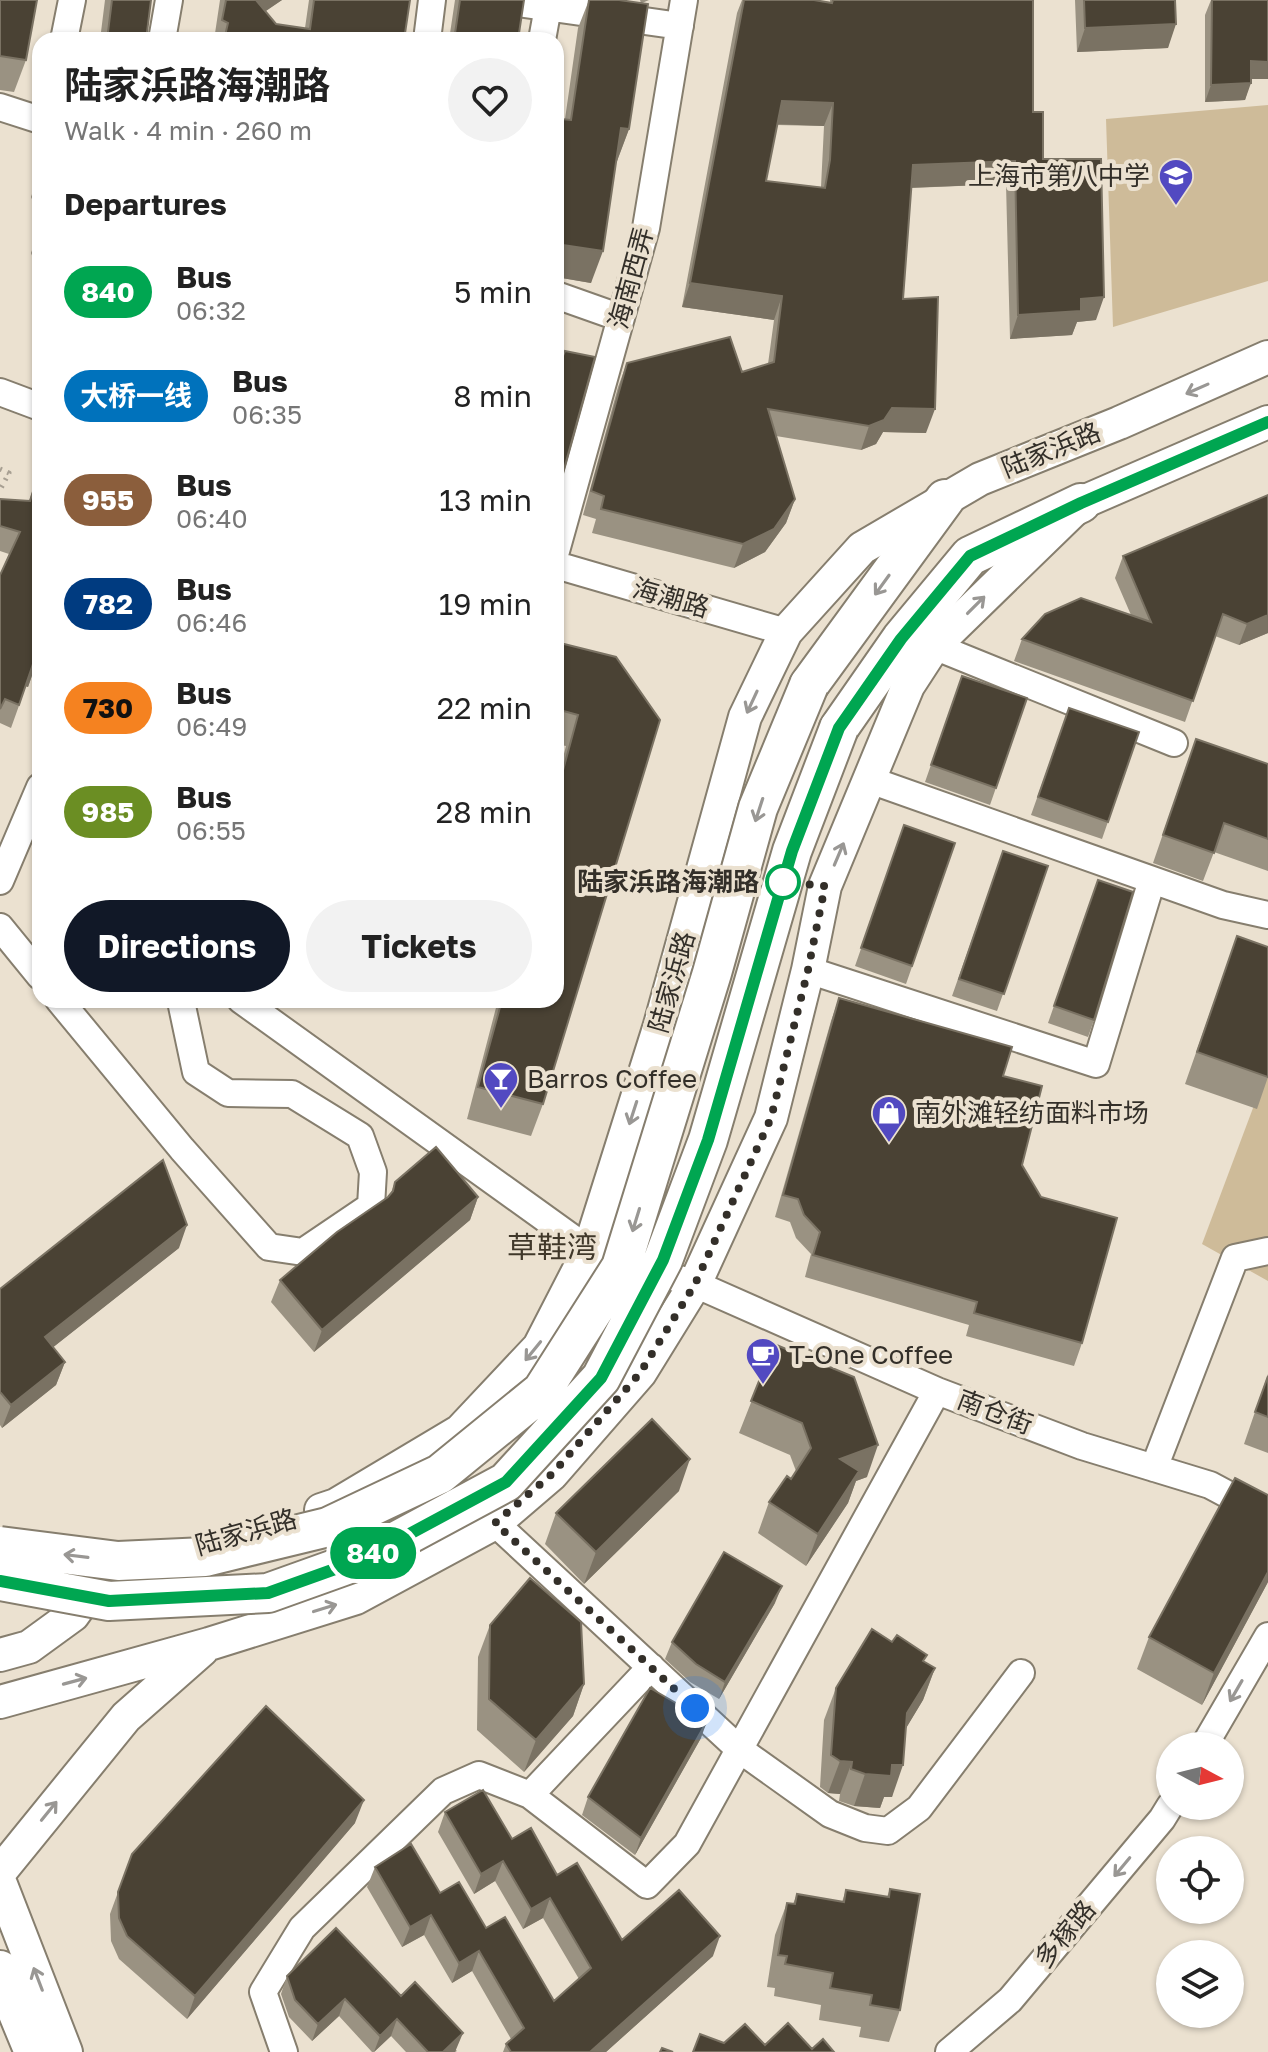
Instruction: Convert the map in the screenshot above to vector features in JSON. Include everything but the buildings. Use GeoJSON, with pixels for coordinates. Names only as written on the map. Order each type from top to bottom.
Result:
{"type":"FeatureCollection","features":[{"type":"Feature","properties":{"kind":"highway"},"geometry":{"type":"LineString","coordinates":[[0,1546],[118,1561],[205,1557],[328,1527],[440,1474],[542,1391],[621,1267],[708,987],[758,808],[809,685],[945,499]]}},
{"type":"Feature","properties":{"kind":"highway"},"geometry":{"type":"LineString","coordinates":[[0,1581],[109,1601],[268,1593],[363,1559],[506,1482],[601,1378],[663,1260],[708,1140],[792,851],[839,728],[901,639],[970,556],[1081,503]]}},
{"type":"Feature","properties":{"kind":"highway"},"geometry":{"type":"LineString","coordinates":[[0,1970],[34,2052]]}},
{"type":"Feature","properties":{"kind":"main road","name":"陆家浜路"},"geometry":{"type":"LineString","coordinates":[[0,1655],[29,1647],[73,1615],[95,1584],[138,1559],[241,1537],[336,1505],[460,1431],[539,1347],[589,1250],[660,1025],[745,717],[786,632],[862,548],[980,479],[1119,423],[1268,357]]}},
{"type":"Feature","properties":{"kind":"main road"},"geometry":{"type":"LineString","coordinates":[[0,1702],[209,1644],[356,1598],[495,1523],[552,1474],[640,1373],[695,1284],[771,1118],[808,970],[825,886],[908,686],[934,646],[1081,503],[1268,422]]}},
{"type":"Feature","properties":{"kind":"main road"},"geometry":{"type":"LineString","coordinates":[[0,1872],[126,1717],[209,1644]]}},
{"type":"Feature","properties":{"kind":"main road"},"geometry":{"type":"LineString","coordinates":[[0,1882],[66,2052]]}},
{"type":"Feature","properties":{"kind":"street"},"geometry":{"type":"LineString","coordinates":[[66,32],[72,0]]}},
{"type":"Feature","properties":{"kind":"street"},"geometry":{"type":"LineString","coordinates":[[163,32],[169,0]]}},
{"type":"Feature","properties":{"kind":"street"},"geometry":{"type":"LineString","coordinates":[[428,32],[432,0]]}},
{"type":"Feature","properties":{"kind":"street"},"geometry":{"type":"LineString","coordinates":[[496,0],[680,26]]}},
{"type":"Feature","properties":{"kind":"street","name":"海南西弄"},"geometry":{"type":"LineString","coordinates":[[564,522],[646,228],[684,0]]}},
{"type":"Feature","properties":{"kind":"street"},"geometry":{"type":"LineString","coordinates":[[543,32],[548,7]]}},
{"type":"Feature","properties":{"kind":"street"},"geometry":{"type":"LineString","coordinates":[[0,107],[32,117]]}},
{"type":"Feature","properties":{"kind":"street"},"geometry":{"type":"LineString","coordinates":[[564,298],[621,318]]}},
{"type":"Feature","properties":{"kind":"street"},"geometry":{"type":"LineString","coordinates":[[0,392],[32,404]]}},
{"type":"Feature","properties":{"kind":"street","name":"海潮路"},"geometry":{"type":"LineString","coordinates":[[564,567],[786,632]]}},
{"type":"Feature","properties":{"kind":"street"},"geometry":{"type":"LineString","coordinates":[[934,646],[1174,743]]}},
{"type":"Feature","properties":{"kind":"street"},"geometry":{"type":"LineString","coordinates":[[870,780],[1223,905],[1268,915]]}},
{"type":"Feature","properties":{"kind":"street"},"geometry":{"type":"LineString","coordinates":[[0,881],[32,806]]}},
{"type":"Feature","properties":{"kind":"street"},"geometry":{"type":"LineString","coordinates":[[808,970],[1096,1064],[1152,880]]}},
{"type":"Feature","properties":{"kind":"street"},"geometry":{"type":"LineString","coordinates":[[0,927],[32,966]]}},
{"type":"Feature","properties":{"kind":"street"},"geometry":{"type":"LineString","coordinates":[[66,1008],[182,1149],[269,1247],[303,1252],[371,1206],[373,1172],[360,1136],[292,1094],[228,1093],[196,1072],[182,1008]]}},
{"type":"Feature","properties":{"kind":"street","name":"南仓街"},"geometry":{"type":"LineString","coordinates":[[252,1008],[589,1250],[695,1284],[937,1391],[1082,1446],[1210,1485],[1268,1516]]}},
{"type":"Feature","properties":{"kind":"street"},"geometry":{"type":"LineString","coordinates":[[1154,1468],[1235,1258],[1268,1251]]}},
{"type":"Feature","properties":{"kind":"street"},"geometry":{"type":"LineString","coordinates":[[284,2052],[263,1992],[302,1928],[443,1791],[479,1775],[530,1795],[647,1885],[687,1844],[937,1391]]}},
{"type":"Feature","properties":{"kind":"street"},"geometry":{"type":"LineString","coordinates":[[495,1523],[739,1749],[830,1814],[865,1828],[888,1831],[919,1808],[1021,1673]]}},
{"type":"Feature","properties":{"kind":"street"},"geometry":{"type":"LineString","coordinates":[[1212,1732],[1268,1636]]}},
{"type":"Feature","properties":{"kind":"street"},"geometry":{"type":"LineString","coordinates":[[530,1795],[651,1667]]}},
{"type":"Feature","properties":{"kind":"street","name":"多稼路"},"geometry":{"type":"LineString","coordinates":[[949,2052],[1010,2000],[1161,1820]]}},
{"type":"Feature","properties":{"kind":"path"},"geometry":{"type":"LineString","coordinates":[[0,469],[9,473],[0,490]]}},
{"type":"Feature","properties":{"kind":"shaded area"},"geometry":{"type":"Polygon","coordinates":[[[1268,105],[1268,281],[1113,327],[1106,119],[1268,105]]]}},
{"type":"Feature","properties":{"kind":"shaded area"},"geometry":{"type":"Polygon","coordinates":[[[1268,1068],[1268,1281],[1202,1244],[1268,1068]]]}},
{"type":"Feature","properties":{"kind":"bus line","name":"840"},"geometry":{"type":"LineString","coordinates":[[0,1581],[109,1601],[268,1593],[363,1559],[506,1482],[601,1378],[663,1260],[708,1140],[792,851],[839,728],[901,639],[970,556],[1081,503],[1268,422]]}},
{"type":"Feature","properties":{"kind":"place","name":"上海市第八中学"},"geometry":{"type":"Point","coordinates":[1176,207]}},
{"type":"Feature","properties":{"kind":"place","name":"陆家浜路海潮路"},"geometry":{"type":"Point","coordinates":[783,882]}},
{"type":"Feature","properties":{"kind":"place","name":"Barros Coffee"},"geometry":{"type":"Point","coordinates":[501,1110]}},
{"type":"Feature","properties":{"kind":"place","name":"南外滩轻纺面料市场"},"geometry":{"type":"Point","coordinates":[889,1144]}},
{"type":"Feature","properties":{"kind":"place","name":"T-One Coffee"},"geometry":{"type":"Point","coordinates":[763,1386]}},
{"type":"Feature","properties":{"kind":"district","name":"草鞋湾"},"geometry":{"type":"Point","coordinates":[552,1248]}},
{"type":"Feature","properties":{"kind":"route"},"geometry":{"type":"LineString","coordinates":[[695,1708],[495,1523],[552,1474],[640,1373],[695,1284],[771,1118],[808,970],[825,886],[783,882]]}}]}
